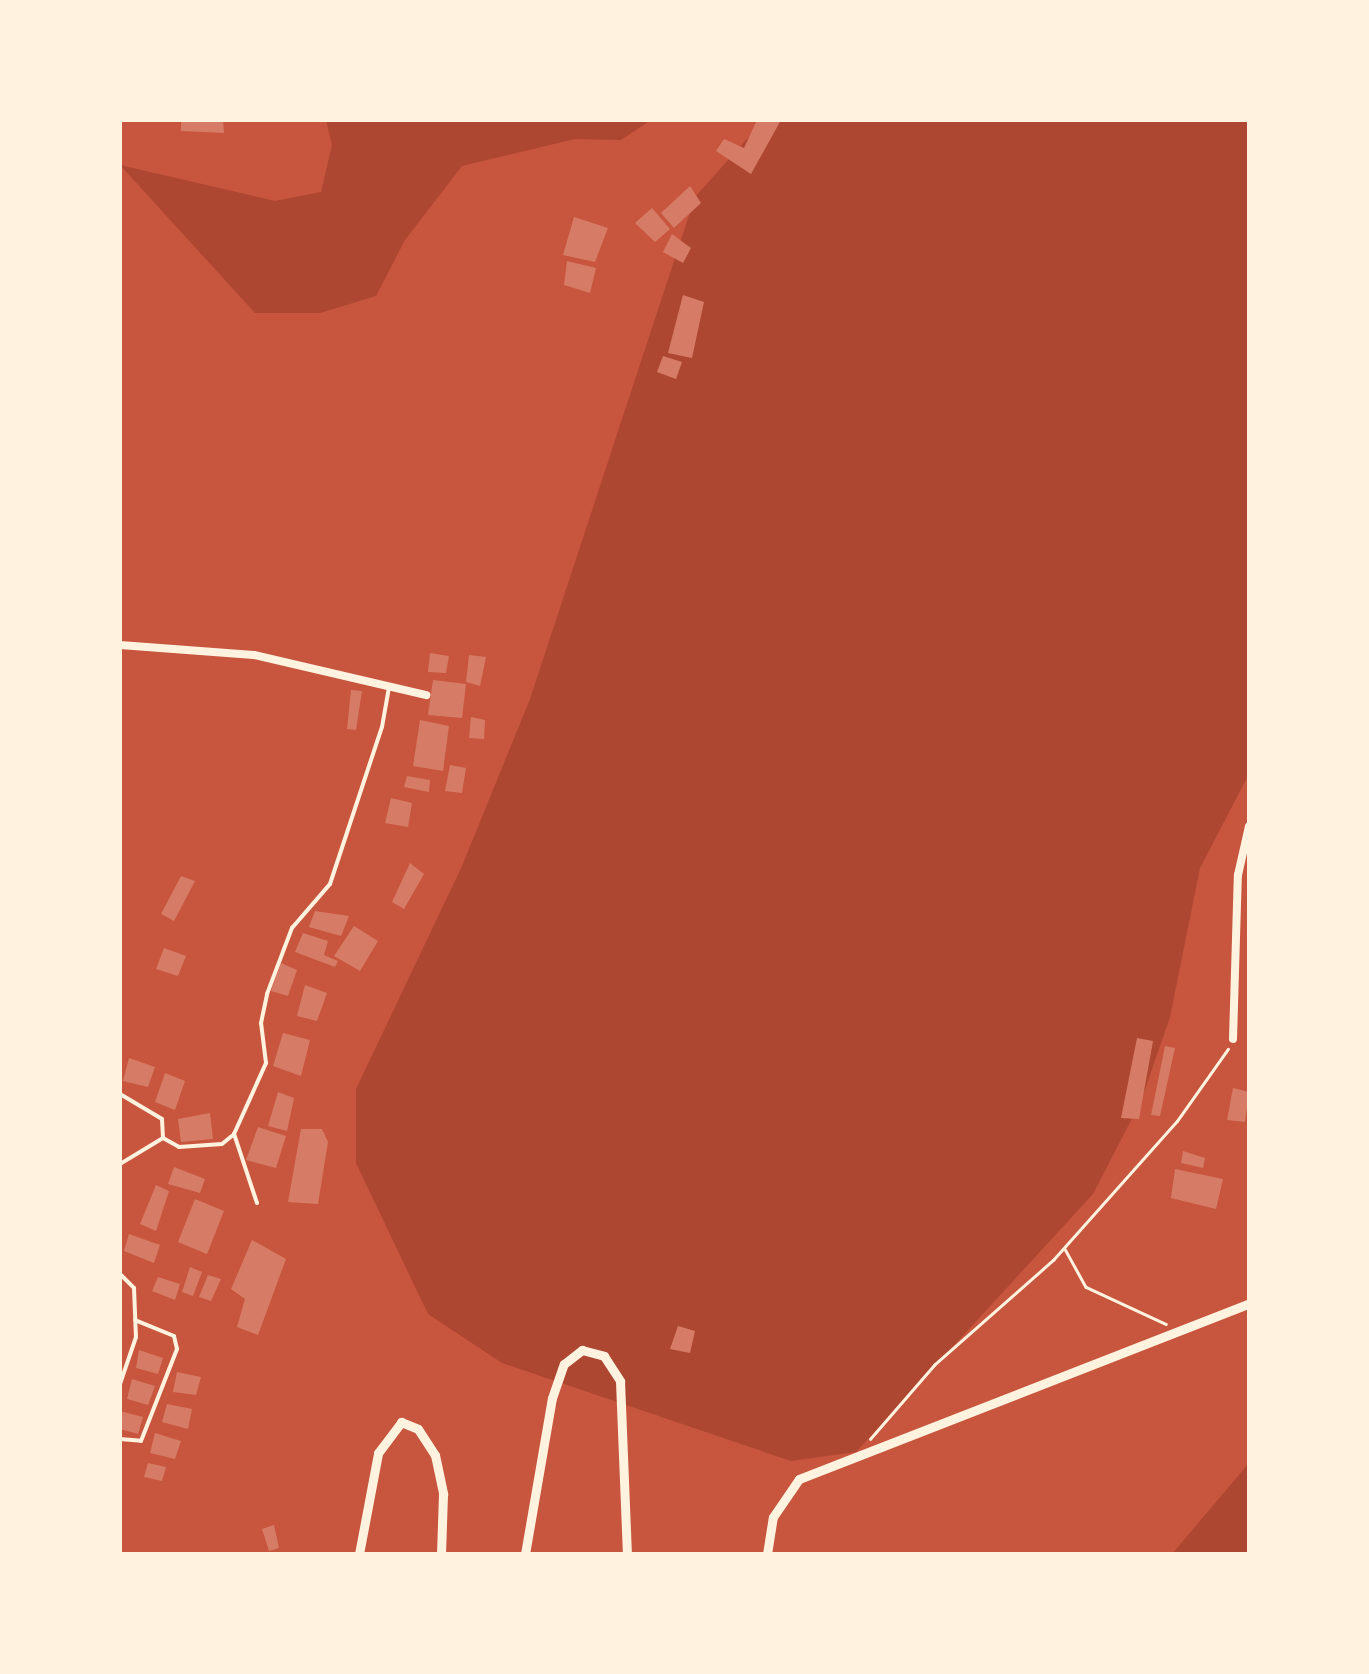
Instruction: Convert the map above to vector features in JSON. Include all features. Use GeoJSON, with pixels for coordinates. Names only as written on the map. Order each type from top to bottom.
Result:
{"type":"FeatureCollection","features":[{"type":"Feature","properties":{"kind":"street"},"geometry":{"type":"LineString","coordinates":[[120,646],[254,655],[426,695]]}},
{"type":"Feature","properties":{"kind":"street"},"geometry":{"type":"LineString","coordinates":[[1234,1039],[1238,875],[1249,826]]}},
{"type":"Feature","properties":{"kind":"street"},"geometry":{"type":"LineString","coordinates":[[767,1554],[773,1517],[799,1479],[1249,1304]]}},
{"type":"Feature","properties":{"kind":"street"},"geometry":{"type":"LineString","coordinates":[[525,1554],[552,1398],[564,1364],[582,1350],[604,1356],[620,1381],[627,1554]]}},
{"type":"Feature","properties":{"kind":"street"},"geometry":{"type":"LineString","coordinates":[[359,1554],[378,1452],[401,1422],[418,1428],[436,1456],[443,1494],[441,1554]]}},
{"type":"Feature","properties":{"kind":"lane"},"geometry":{"type":"LineString","coordinates":[[162,1138],[178,1147],[222,1144],[234,1134],[266,1064],[260,1023],[267,994],[292,928],[330,884],[389,688]]}},
{"type":"Feature","properties":{"kind":"lane"},"geometry":{"type":"LineString","coordinates":[[120,1094],[162,1118],[162,1138]]}},
{"type":"Feature","properties":{"kind":"lane"},"geometry":{"type":"LineString","coordinates":[[234,1134],[257,1203]]}},
{"type":"Feature","properties":{"kind":"lane"},"geometry":{"type":"LineString","coordinates":[[120,1164],[162,1138]]}},
{"type":"Feature","properties":{"kind":"lane"},"geometry":{"type":"LineString","coordinates":[[120,1274],[134,1288],[135,1320],[120,1384]]}},
{"type":"Feature","properties":{"kind":"lane"},"geometry":{"type":"LineString","coordinates":[[120,1439],[141,1441],[177,1349],[174,1336],[135,1320]]}},
{"type":"Feature","properties":{"kind":"path"},"geometry":{"type":"LineString","coordinates":[[859,1457],[882,1418],[1064,1248],[1176,1121],[1234,1039]]}},
{"type":"Feature","properties":{"kind":"path"},"geometry":{"type":"LineString","coordinates":[[1064,1248],[1086,1287],[1180,1332]]}},
{"type":"Feature","properties":{"kind":"shaded area"},"geometry":{"type":"Polygon","coordinates":[[[326,120],[651,120],[621,140],[575,139],[462,166],[405,240],[376,296],[320,313],[255,313],[120,165],[275,201],[321,192],[332,145],[326,120]]]}},
{"type":"Feature","properties":{"kind":"shaded area"},"geometry":{"type":"Polygon","coordinates":[[[764,120],[1249,120],[1249,774],[1200,868],[1170,1017],[1141,1101],[1093,1194],[856,1452],[791,1461],[502,1363],[428,1314],[356,1163],[356,1089],[462,866],[530,699],[695,197],[764,120]]]}},
{"type":"Feature","properties":{"kind":"shaded area"},"geometry":{"type":"Polygon","coordinates":[[[1249,1463],[1249,1554],[1172,1554],[1249,1463]]]}},
{"type":"Feature","properties":{"kind":"building"},"geometry":{"type":"Polygon","coordinates":[[[181,120],[223,120],[224,133],[181,131],[181,120]]]}},
{"type":"Feature","properties":{"kind":"building"},"geometry":{"type":"Polygon","coordinates":[[[757,120],[781,120],[751,174],[716,151],[724,139],[744,148],[757,120]]]}},
{"type":"Feature","properties":{"kind":"building"},"geometry":{"type":"Polygon","coordinates":[[[690,186],[701,203],[674,228],[661,213],[690,186]]]}},
{"type":"Feature","properties":{"kind":"building"},"geometry":{"type":"Polygon","coordinates":[[[652,208],[670,229],[655,242],[635,223],[652,208]]]}},
{"type":"Feature","properties":{"kind":"building"},"geometry":{"type":"Polygon","coordinates":[[[574,217],[608,228],[595,262],[563,255],[574,217]]]}},
{"type":"Feature","properties":{"kind":"building"},"geometry":{"type":"Polygon","coordinates":[[[672,234],[691,248],[683,263],[663,252],[672,234]]]}},
{"type":"Feature","properties":{"kind":"building"},"geometry":{"type":"Polygon","coordinates":[[[567,261],[596,268],[590,293],[564,285],[567,261]]]}},
{"type":"Feature","properties":{"kind":"building"},"geometry":{"type":"Polygon","coordinates":[[[683,295],[704,302],[692,358],[668,353],[683,295]]]}},
{"type":"Feature","properties":{"kind":"building"},"geometry":{"type":"Polygon","coordinates":[[[663,356],[682,362],[676,379],[657,372],[663,356]]]}},
{"type":"Feature","properties":{"kind":"building"},"geometry":{"type":"Polygon","coordinates":[[[430,653],[449,656],[446,673],[428,672],[430,653]]]}},
{"type":"Feature","properties":{"kind":"building"},"geometry":{"type":"Polygon","coordinates":[[[469,655],[486,657],[480,686],[466,682],[469,655]]]}},
{"type":"Feature","properties":{"kind":"building"},"geometry":{"type":"Polygon","coordinates":[[[433,680],[466,684],[462,718],[428,715],[433,680]]]}},
{"type":"Feature","properties":{"kind":"building"},"geometry":{"type":"Polygon","coordinates":[[[351,690],[362,691],[356,730],[347,729],[351,690]]]}},
{"type":"Feature","properties":{"kind":"building"},"geometry":{"type":"Polygon","coordinates":[[[471,717],[485,720],[484,739],[469,738],[471,717]]]}},
{"type":"Feature","properties":{"kind":"building"},"geometry":{"type":"Polygon","coordinates":[[[420,720],[449,726],[443,771],[413,766],[420,720]]]}},
{"type":"Feature","properties":{"kind":"building"},"geometry":{"type":"Polygon","coordinates":[[[450,765],[466,768],[462,793],[445,791],[450,765]]]}},
{"type":"Feature","properties":{"kind":"building"},"geometry":{"type":"Polygon","coordinates":[[[407,776],[430,780],[429,792],[404,787],[407,776]]]}},
{"type":"Feature","properties":{"kind":"building"},"geometry":{"type":"Polygon","coordinates":[[[391,798],[412,803],[408,827],[385,823],[391,798]]]}},
{"type":"Feature","properties":{"kind":"building"},"geometry":{"type":"Polygon","coordinates":[[[410,863],[424,874],[404,909],[392,902],[410,863]]]}},
{"type":"Feature","properties":{"kind":"building"},"geometry":{"type":"Polygon","coordinates":[[[181,876],[195,881],[174,921],[161,914],[181,876]]]}},
{"type":"Feature","properties":{"kind":"building"},"geometry":{"type":"Polygon","coordinates":[[[315,911],[349,916],[341,936],[309,927],[315,911]]]}},
{"type":"Feature","properties":{"kind":"building"},"geometry":{"type":"Polygon","coordinates":[[[354,926],[378,941],[360,971],[334,956],[354,926]]]}},
{"type":"Feature","properties":{"kind":"building"},"geometry":{"type":"Polygon","coordinates":[[[303,933],[328,941],[324,955],[338,961],[335,967],[295,952],[303,933]]]}},
{"type":"Feature","properties":{"kind":"building"},"geometry":{"type":"Polygon","coordinates":[[[164,948],[186,956],[178,976],[156,969],[164,948]]]}},
{"type":"Feature","properties":{"kind":"building"},"geometry":{"type":"Polygon","coordinates":[[[281,963],[297,970],[288,996],[271,991],[281,963]]]}},
{"type":"Feature","properties":{"kind":"building"},"geometry":{"type":"Polygon","coordinates":[[[305,985],[327,993],[317,1021],[297,1016],[305,985]]]}},
{"type":"Feature","properties":{"kind":"building"},"geometry":{"type":"Polygon","coordinates":[[[283,1033],[310,1040],[301,1076],[273,1066],[283,1033]]]}},
{"type":"Feature","properties":{"kind":"building"},"geometry":{"type":"Polygon","coordinates":[[[1137,1038],[1153,1041],[1139,1119],[1121,1118],[1137,1038]]]}},
{"type":"Feature","properties":{"kind":"building"},"geometry":{"type":"Polygon","coordinates":[[[1165,1046],[1175,1048],[1160,1116],[1151,1115],[1165,1046]]]}},
{"type":"Feature","properties":{"kind":"building"},"geometry":{"type":"Polygon","coordinates":[[[129,1058],[155,1067],[148,1087],[123,1081],[129,1058]]]}},
{"type":"Feature","properties":{"kind":"building"},"geometry":{"type":"Polygon","coordinates":[[[165,1073],[185,1081],[175,1110],[155,1102],[165,1073]]]}},
{"type":"Feature","properties":{"kind":"building"},"geometry":{"type":"Polygon","coordinates":[[[1233,1088],[1249,1092],[1245,1122],[1227,1120],[1233,1088]]]}},
{"type":"Feature","properties":{"kind":"building"},"geometry":{"type":"Polygon","coordinates":[[[278,1092],[294,1098],[287,1131],[268,1126],[278,1092]]]}},
{"type":"Feature","properties":{"kind":"building"},"geometry":{"type":"Polygon","coordinates":[[[210,1113],[213,1139],[181,1142],[178,1119],[210,1113]]]}},
{"type":"Feature","properties":{"kind":"building"},"geometry":{"type":"Polygon","coordinates":[[[258,1127],[286,1136],[276,1168],[246,1160],[258,1127]]]}},
{"type":"Feature","properties":{"kind":"building"},"geometry":{"type":"Polygon","coordinates":[[[301,1129],[322,1129],[328,1142],[318,1204],[288,1202],[301,1129]]]}},
{"type":"Feature","properties":{"kind":"building"},"geometry":{"type":"Polygon","coordinates":[[[1183,1151],[1205,1158],[1203,1168],[1181,1163],[1183,1151]]]}},
{"type":"Feature","properties":{"kind":"building"},"geometry":{"type":"Polygon","coordinates":[[[174,1167],[205,1179],[200,1193],[168,1184],[174,1167]]]}},
{"type":"Feature","properties":{"kind":"building"},"geometry":{"type":"Polygon","coordinates":[[[1175,1169],[1223,1179],[1216,1209],[1171,1198],[1175,1169]]]}},
{"type":"Feature","properties":{"kind":"building"},"geometry":{"type":"Polygon","coordinates":[[[156,1185],[169,1191],[156,1231],[140,1224],[156,1185]]]}},
{"type":"Feature","properties":{"kind":"building"},"geometry":{"type":"Polygon","coordinates":[[[195,1199],[224,1211],[207,1254],[178,1242],[195,1199]]]}},
{"type":"Feature","properties":{"kind":"building"},"geometry":{"type":"Polygon","coordinates":[[[129,1234],[160,1245],[154,1263],[124,1251],[129,1234]]]}},
{"type":"Feature","properties":{"kind":"building"},"geometry":{"type":"Polygon","coordinates":[[[252,1240],[286,1259],[258,1335],[237,1327],[245,1299],[231,1289],[252,1240]]]}},
{"type":"Feature","properties":{"kind":"building"},"geometry":{"type":"Polygon","coordinates":[[[190,1267],[202,1272],[193,1296],[182,1292],[190,1267]]]}},
{"type":"Feature","properties":{"kind":"building"},"geometry":{"type":"Polygon","coordinates":[[[208,1275],[221,1279],[211,1301],[199,1297],[208,1275]]]}},
{"type":"Feature","properties":{"kind":"building"},"geometry":{"type":"Polygon","coordinates":[[[158,1277],[180,1284],[175,1300],[152,1291],[158,1277]]]}},
{"type":"Feature","properties":{"kind":"building"},"geometry":{"type":"Polygon","coordinates":[[[678,1326],[695,1331],[690,1353],[670,1349],[678,1326]]]}},
{"type":"Feature","properties":{"kind":"building"},"geometry":{"type":"Polygon","coordinates":[[[139,1350],[163,1358],[158,1374],[136,1368],[139,1350]]]}},
{"type":"Feature","properties":{"kind":"building"},"geometry":{"type":"Polygon","coordinates":[[[177,1372],[201,1377],[196,1395],[173,1392],[177,1372]]]}},
{"type":"Feature","properties":{"kind":"building"},"geometry":{"type":"Polygon","coordinates":[[[132,1379],[155,1386],[148,1405],[127,1399],[132,1379]]]}},
{"type":"Feature","properties":{"kind":"building"},"geometry":{"type":"Polygon","coordinates":[[[167,1404],[192,1409],[188,1429],[162,1422],[167,1404]]]}},
{"type":"Feature","properties":{"kind":"building"},"geometry":{"type":"Polygon","coordinates":[[[120,1411],[143,1417],[138,1434],[120,1429],[120,1411]]]}},
{"type":"Feature","properties":{"kind":"building"},"geometry":{"type":"Polygon","coordinates":[[[155,1433],[181,1441],[175,1459],[150,1453],[155,1433]]]}},
{"type":"Feature","properties":{"kind":"building"},"geometry":{"type":"Polygon","coordinates":[[[148,1463],[166,1467],[162,1481],[144,1477],[148,1463]]]}},
{"type":"Feature","properties":{"kind":"building"},"geometry":{"type":"Polygon","coordinates":[[[274,1525],[279,1548],[269,1551],[262,1529],[274,1525]]]}}]}
